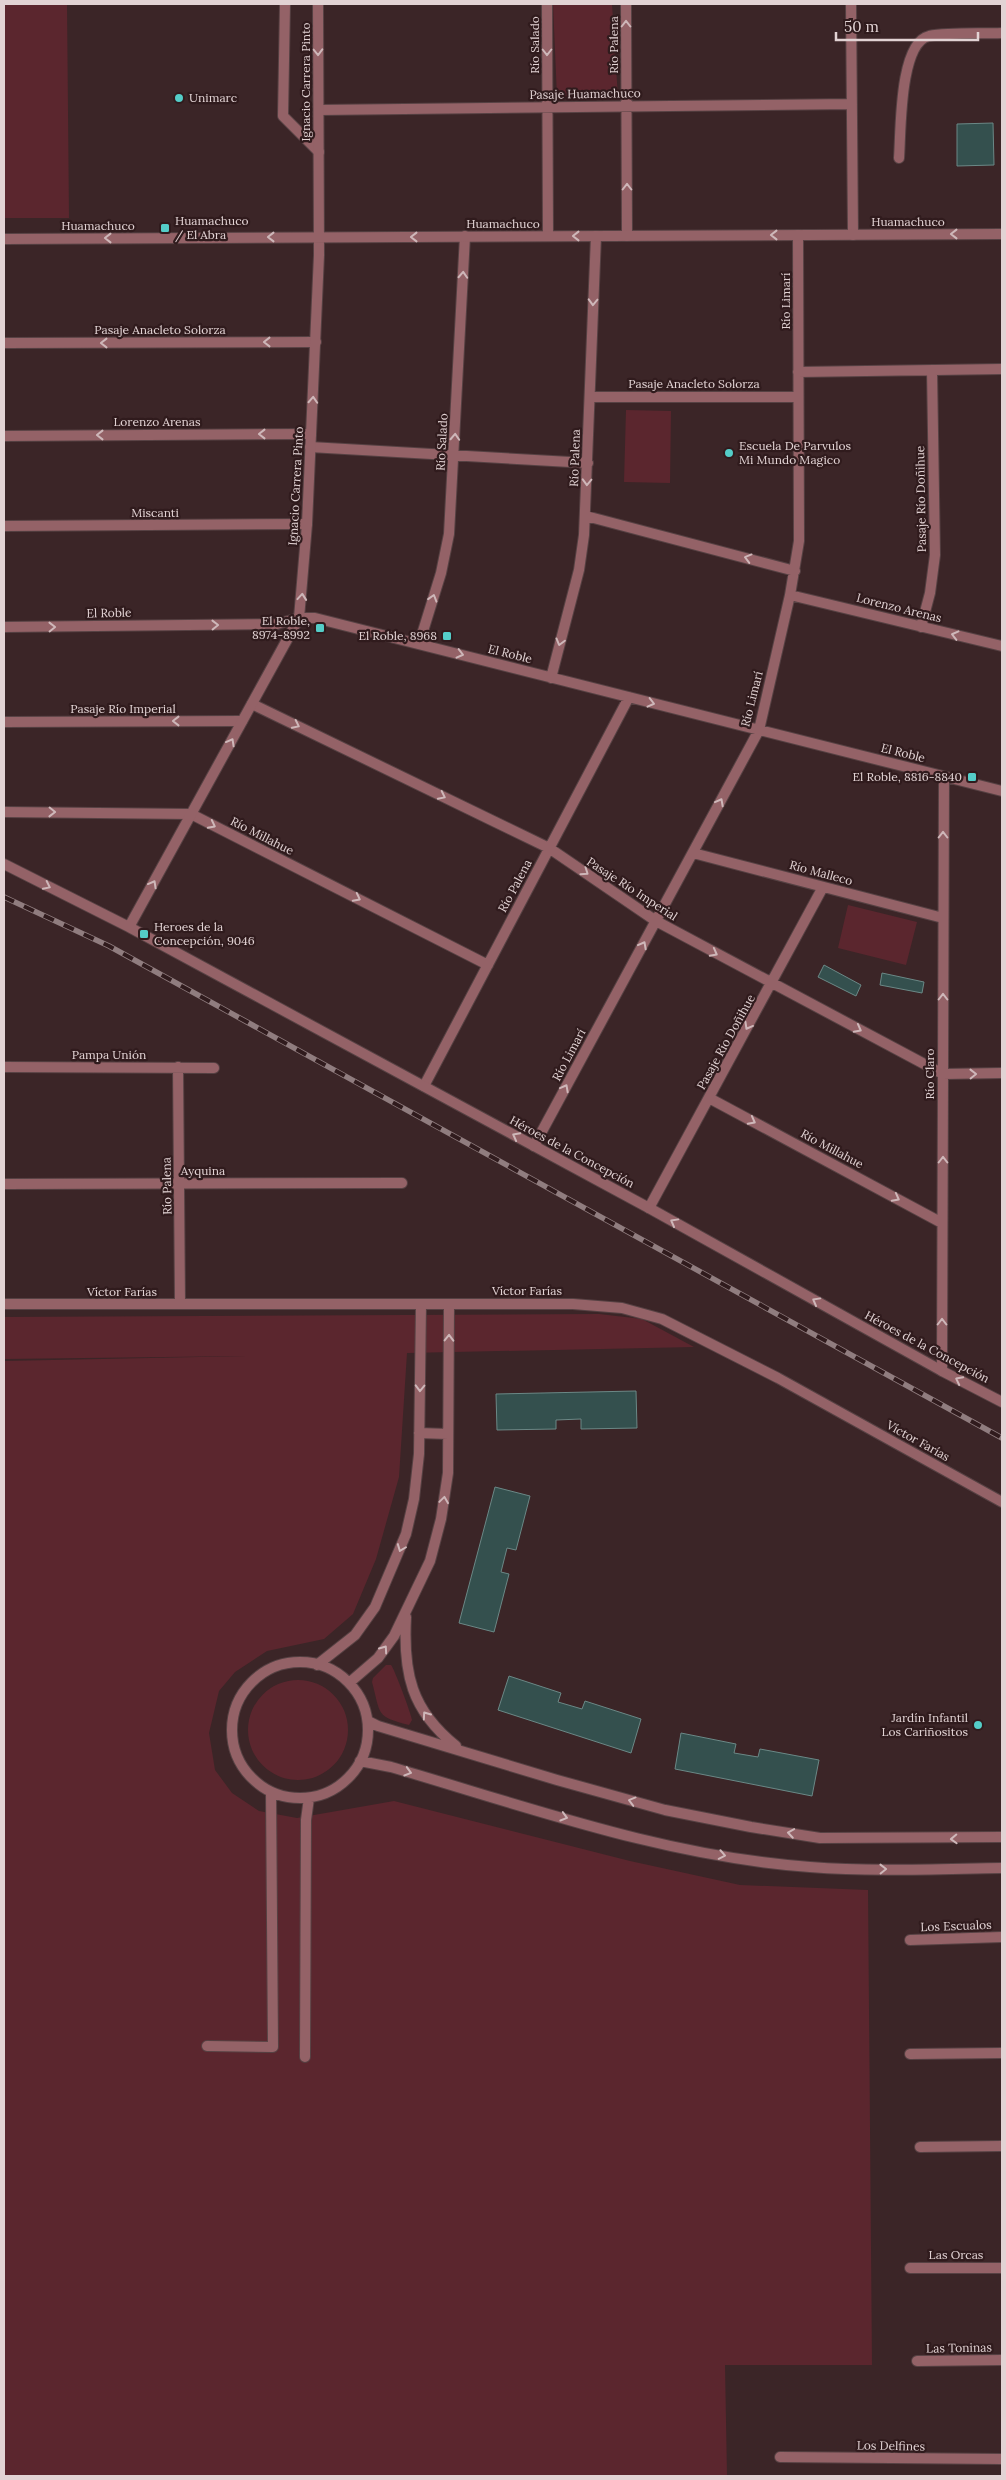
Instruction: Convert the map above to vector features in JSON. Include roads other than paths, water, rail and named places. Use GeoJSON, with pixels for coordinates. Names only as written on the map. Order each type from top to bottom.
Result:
{"type":"FeatureCollection","features":[{"type":"Feature","properties":{"kind":"street"},"geometry":{"type":"LineString","coordinates":[[286,4],[283,116],[319,152]]}},
{"type":"Feature","properties":{"kind":"street","name":"Ignacio Carrera Pinto"},"geometry":{"type":"LineString","coordinates":[[129,927],[299,618],[311,434],[320,237],[318,4]]}},
{"type":"Feature","properties":{"kind":"street","name":"Río Salado"},"geometry":{"type":"LineString","coordinates":[[547,4],[548,236]]}},
{"type":"Feature","properties":{"kind":"street","name":"Río Palena"},"geometry":{"type":"LineString","coordinates":[[626,4],[627,236]]}},
{"type":"Feature","properties":{"kind":"street"},"geometry":{"type":"LineString","coordinates":[[851,4],[853,235]]}},
{"type":"Feature","properties":{"kind":"street"},"geometry":{"type":"LineString","coordinates":[[899,158],[906,75],[914,48],[928,36],[1002,33]]}},
{"type":"Feature","properties":{"kind":"street","name":"Pasaje Huamachuco"},"geometry":{"type":"LineString","coordinates":[[319,110],[626,105],[852,104]]}},
{"type":"Feature","properties":{"kind":"street","name":"Huamachuco"},"geometry":{"type":"LineString","coordinates":[[4,238],[1002,234]]}},
{"type":"Feature","properties":{"kind":"street","name":"Río Limarí"},"geometry":{"type":"LineString","coordinates":[[534,1146],[759,730],[795,571],[798,541],[798,235]]}},
{"type":"Feature","properties":{"kind":"street","name":"Río Salado"},"geometry":{"type":"LineString","coordinates":[[419,644],[446,555],[454,455],[465,236]]}},
{"type":"Feature","properties":{"kind":"street","name":"Río Palena"},"geometry":{"type":"LineString","coordinates":[[551,678],[579,570],[586,516],[596,236]]}},
{"type":"Feature","properties":{"kind":"street","name":"Pasaje Anacleto Solorza"},"geometry":{"type":"LineString","coordinates":[[4,343],[316,342]]}},
{"type":"Feature","properties":{"kind":"street"},"geometry":{"type":"LineString","coordinates":[[798,372],[1002,369]]}},
{"type":"Feature","properties":{"kind":"street","name":"Pasaje Río Doñihue"},"geometry":{"type":"LineString","coordinates":[[921,627],[930,593],[935,555],[932,370]]}},
{"type":"Feature","properties":{"kind":"street","name":"Pasaje Anacleto Solorza"},"geometry":{"type":"LineString","coordinates":[[590,397],[798,397]]}},
{"type":"Feature","properties":{"kind":"street","name":"Lorenzo Arenas"},"geometry":{"type":"LineString","coordinates":[[4,436],[311,434]]}},
{"type":"Feature","properties":{"kind":"street"},"geometry":{"type":"LineString","coordinates":[[310,448],[588,463]]}},
{"type":"Feature","properties":{"kind":"street"},"geometry":{"type":"LineString","coordinates":[[586,516],[795,571]]}},
{"type":"Feature","properties":{"kind":"street","name":"Miscanti"},"geometry":{"type":"LineString","coordinates":[[4,526],[306,524]]}},
{"type":"Feature","properties":{"kind":"street","name":"Lorenzo Arenas"},"geometry":{"type":"LineString","coordinates":[[790,595],[1002,646]]}},
{"type":"Feature","properties":{"kind":"street","name":"El Roble"},"geometry":{"type":"LineString","coordinates":[[4,627],[277,624],[299,618],[316,618],[1002,791]]}},
{"type":"Feature","properties":{"kind":"street","name":"Río Palena"},"geometry":{"type":"LineString","coordinates":[[424,1086],[629,697]]}},
{"type":"Feature","properties":{"kind":"street","name":"Pasaje Río Imperial"},"geometry":{"type":"LineString","coordinates":[[252,704],[549,848],[656,921],[943,1074],[1002,1073]]}},
{"type":"Feature","properties":{"kind":"street","name":"Pasaje Río Imperial"},"geometry":{"type":"LineString","coordinates":[[4,722],[242,721]]}},
{"type":"Feature","properties":{"kind":"street","name":"Río Claro"},"geometry":{"type":"LineString","coordinates":[[942,1371],[944,776]]}},
{"type":"Feature","properties":{"kind":"street","name":"Río Millahue"},"geometry":{"type":"LineString","coordinates":[[4,812],[191,814],[488,965]]}},
{"type":"Feature","properties":{"kind":"street","name":"Río Malleco"},"geometry":{"type":"LineString","coordinates":[[693,853],[943,918]]}},
{"type":"Feature","properties":{"kind":"street","name":"Héroes de la Concepción"},"geometry":{"type":"LineString","coordinates":[[4,864],[129,927],[424,1086],[649,1208],[942,1371],[1002,1402]]}},
{"type":"Feature","properties":{"kind":"street","name":"Pasaje Río Doñihue"},"geometry":{"type":"LineString","coordinates":[[649,1208],[823,887]]}},
{"type":"Feature","properties":{"kind":"street","name":"Pampa Unión"},"geometry":{"type":"LineString","coordinates":[[4,1067],[214,1068]]}},
{"type":"Feature","properties":{"kind":"street","name":"Río Palena"},"geometry":{"type":"LineString","coordinates":[[178,1067],[180,1304]]}},
{"type":"Feature","properties":{"kind":"street","name":"Río Millahue"},"geometry":{"type":"LineString","coordinates":[[710,1098],[942,1223]]}},
{"type":"Feature","properties":{"kind":"street","name":"Ayquina"},"geometry":{"type":"LineString","coordinates":[[4,1184],[402,1183]]}},
{"type":"Feature","properties":{"kind":"street","name":"Víctor Farías"},"geometry":{"type":"LineString","coordinates":[[4,1304],[573,1304],[622,1308],[662,1319],[778,1378],[1002,1502]]}},
{"type":"Feature","properties":{"kind":"street"},"geometry":{"type":"LineString","coordinates":[[317,1665],[355,1635],[375,1607],[406,1534],[414,1499],[419,1433],[421,1304]]}},
{"type":"Feature","properties":{"kind":"street"},"geometry":{"type":"LineString","coordinates":[[349,1683],[378,1658],[394,1636],[430,1561],[441,1519],[448,1473],[449,1304]]}},
{"type":"Feature","properties":{"kind":"street"},"geometry":{"type":"LineString","coordinates":[[419,1433],[448,1434]]}},
{"type":"Feature","properties":{"kind":"street"},"geometry":{"type":"LineString","coordinates":[[406,1612],[404,1647],[408,1679],[419,1705],[437,1731],[460,1750]]}},
{"type":"Feature","properties":{"kind":"street"},"geometry":{"type":"LineString","coordinates":[[309,1662],[331,1669],[349,1683],[363,1704],[368,1721],[368,1738],[360,1761],[344,1783],[330,1792],[298,1799],[271,1792],[258,1785],[244,1769],[234,1750],[232,1729],[236,1706],[247,1686],[265,1671],[286,1663],[309,1662]]}},
{"type":"Feature","properties":{"kind":"street"},"geometry":{"type":"LineString","coordinates":[[368,1721],[384,1728],[557,1780],[665,1810],[751,1827],[820,1838],[1002,1837]]}},
{"type":"Feature","properties":{"kind":"street"},"geometry":{"type":"LineString","coordinates":[[360,1761],[392,1767],[600,1828],[676,1846],[740,1858],[809,1867],[856,1870],[1002,1868]]}},
{"type":"Feature","properties":{"kind":"street"},"geometry":{"type":"LineString","coordinates":[[207,2046],[273,2047],[271,1792]]}},
{"type":"Feature","properties":{"kind":"street"},"geometry":{"type":"LineString","coordinates":[[305,2057],[306,1820],[309,1798]]}},
{"type":"Feature","properties":{"kind":"street","name":"Los Escualos"},"geometry":{"type":"LineString","coordinates":[[910,1940],[1002,1937]]}},
{"type":"Feature","properties":{"kind":"street"},"geometry":{"type":"LineString","coordinates":[[910,2054],[1002,2053]]}},
{"type":"Feature","properties":{"kind":"street"},"geometry":{"type":"LineString","coordinates":[[920,2147],[1002,2146]]}},
{"type":"Feature","properties":{"kind":"street","name":"Las Orcas"},"geometry":{"type":"LineString","coordinates":[[910,2268],[1002,2268]]}},
{"type":"Feature","properties":{"kind":"street","name":"Las Toninas"},"geometry":{"type":"LineString","coordinates":[[916,2361],[1002,2360]]}},
{"type":"Feature","properties":{"kind":"street","name":"Los Delfines"},"geometry":{"type":"LineString","coordinates":[[780,2457],[1002,2460]]}},
{"type":"Feature","properties":{"kind":"railway"},"geometry":{"type":"LineString","coordinates":[[4,897],[109,946],[1002,1438]]}},
{"type":"Feature","properties":{"kind":"place","name":"Unimarc"},"geometry":{"type":"Point","coordinates":[179,98]}},
{"type":"Feature","properties":{"kind":"place","name":"Huamachuco / El Abra"},"geometry":{"type":"Point","coordinates":[165,228]}},
{"type":"Feature","properties":{"kind":"place","name":"Escuela De Parvulos Mi Mundo Magico"},"geometry":{"type":"Point","coordinates":[729,453]}},
{"type":"Feature","properties":{"kind":"place","name":"El Roble, 8974-8992"},"geometry":{"type":"Point","coordinates":[320,628]}},
{"type":"Feature","properties":{"kind":"place","name":"El Roble, 8968"},"geometry":{"type":"Point","coordinates":[447,636]}},
{"type":"Feature","properties":{"kind":"place","name":"El Roble, 8816-8840"},"geometry":{"type":"Point","coordinates":[972,777]}},
{"type":"Feature","properties":{"kind":"place","name":"Heroes de la Concepción, 9046"},"geometry":{"type":"Point","coordinates":[144,934]}},
{"type":"Feature","properties":{"kind":"place","name":"Jardín Infantil Los Cariñositos"},"geometry":{"type":"Point","coordinates":[978,1725]}}]}
